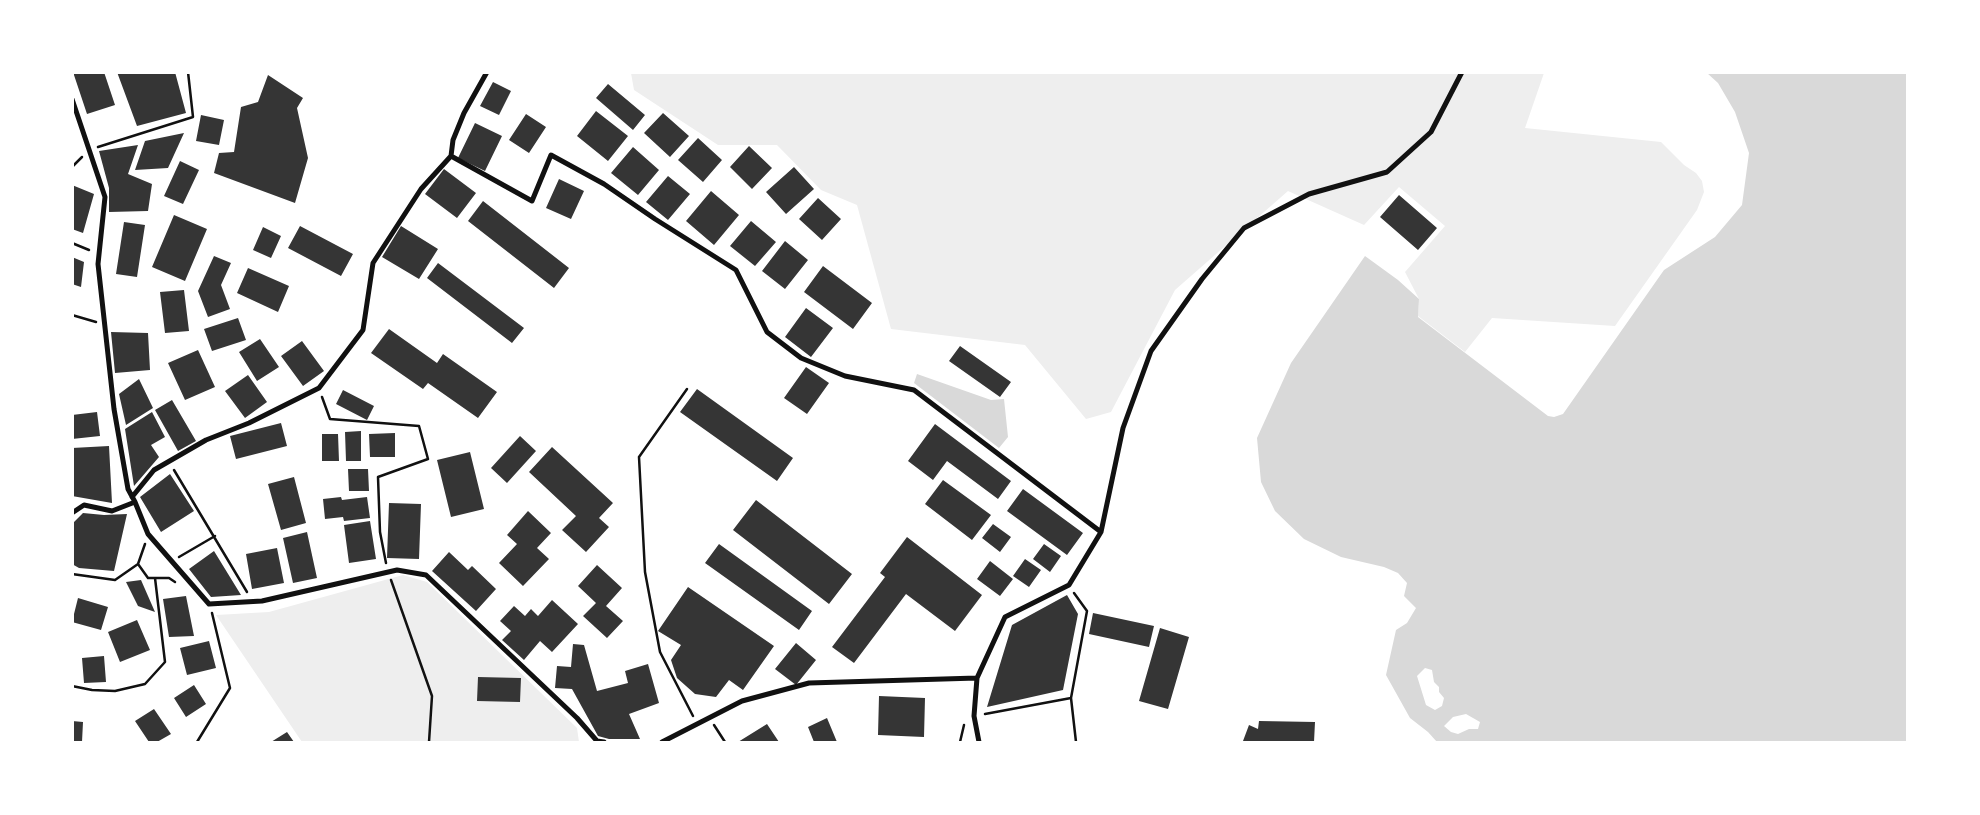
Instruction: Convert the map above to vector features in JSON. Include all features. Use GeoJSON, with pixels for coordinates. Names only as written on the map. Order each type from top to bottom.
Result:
{"type":"FeatureCollection","features":[{"type":"Feature","properties":{"kind":"street"},"geometry":{"type":"LineString","coordinates":[[132,496],[154,470],[206,440],[249,423],[319,388],[363,330],[373,264],[421,189],[451,156],[453,140],[460,122],[487,72]]}},
{"type":"Feature","properties":{"kind":"street"},"geometry":{"type":"LineString","coordinates":[[979,742],[974,716],[977,678],[1005,617],[1069,585],[1101,532],[1123,428],[1151,351],[1202,280],[1244,228],[1309,194],[1387,172],[1431,132],[1462,72]]}},
{"type":"Feature","properties":{"kind":"street"},"geometry":{"type":"LineString","coordinates":[[72,99],[105,197],[98,264],[114,409],[128,489],[148,534],[209,604],[253,602],[397,570],[426,575],[598,740],[604,742]]}},
{"type":"Feature","properties":{"kind":"street"},"geometry":{"type":"LineString","coordinates":[[451,156],[532,201],[552,155],[604,184],[736,270],[767,332],[801,358],[845,376],[914,390],[1101,532]]}},
{"type":"Feature","properties":{"kind":"street"},"geometry":{"type":"LineString","coordinates":[[72,513],[84,505],[112,510],[135,502]]}},
{"type":"Feature","properties":{"kind":"street"},"geometry":{"type":"LineString","coordinates":[[662,742],[742,701],[809,683],[977,678]]}},
{"type":"Feature","properties":{"kind":"path"},"geometry":{"type":"LineString","coordinates":[[90,149],[193,117],[188,72]]}},
{"type":"Feature","properties":{"kind":"path"},"geometry":{"type":"LineString","coordinates":[[72,243],[99,255]]}},
{"type":"Feature","properties":{"kind":"path"},"geometry":{"type":"LineString","coordinates":[[72,315],[104,325]]}},
{"type":"Feature","properties":{"kind":"path"},"geometry":{"type":"LineString","coordinates":[[319,388],[330,419],[419,426],[428,459],[378,477],[380,532],[388,572],[432,696],[429,742]]}},
{"type":"Feature","properties":{"kind":"path"},"geometry":{"type":"LineString","coordinates":[[687,388],[639,457],[645,572],[660,652],[698,724]]}},
{"type":"Feature","properties":{"kind":"path"},"geometry":{"type":"LineString","coordinates":[[169,462],[253,602]]}},
{"type":"Feature","properties":{"kind":"path"},"geometry":{"type":"LineString","coordinates":[[72,574],[114,580],[138,564],[148,534]]}},
{"type":"Feature","properties":{"kind":"path"},"geometry":{"type":"LineString","coordinates":[[172,561],[215,536]]}},
{"type":"Feature","properties":{"kind":"path"},"geometry":{"type":"LineString","coordinates":[[138,564],[148,578],[169,578],[177,583]]}},
{"type":"Feature","properties":{"kind":"path"},"geometry":{"type":"LineString","coordinates":[[72,686],[115,692],[145,684],[165,662],[155,578]]}},
{"type":"Feature","properties":{"kind":"path"},"geometry":{"type":"LineString","coordinates":[[1069,585],[1087,611],[1071,698],[1076,742]]}},
{"type":"Feature","properties":{"kind":"path"},"geometry":{"type":"LineString","coordinates":[[197,742],[230,688],[209,604]]}},
{"type":"Feature","properties":{"kind":"path"},"geometry":{"type":"LineString","coordinates":[[974,716],[1071,698]]}},
{"type":"Feature","properties":{"kind":"path"},"geometry":{"type":"LineString","coordinates":[[710,718],[726,742]]}},
{"type":"Feature","properties":{"kind":"shaded area"},"geometry":{"type":"Polygon","coordinates":[[[631,73],[1544,73],[1525,128],[1661,142],[1684,165],[1696,173],[1702,181],[1704,192],[1697,210],[1615,326],[1492,318],[1465,352],[1418,316],[1419,299],[1405,272],[1445,226],[1399,187],[1364,225],[1288,191],[1175,290],[1111,412],[1086,419],[1025,345],[891,329],[857,205],[821,190],[777,145],[718,145],[634,90],[631,73]]]}},
{"type":"Feature","properties":{"kind":"shaded area"},"geometry":{"type":"Polygon","coordinates":[[[1707,73],[1907,73],[1907,742],[1437,742],[1410,718],[1386,675],[1396,630],[1407,623],[1416,608],[1404,596],[1407,583],[1398,573],[1384,567],[1341,557],[1304,539],[1275,511],[1261,482],[1257,438],[1291,363],[1365,256],[1398,280],[1419,299],[1418,317],[1548,416],[1554,417],[1563,414],[1664,270],[1715,237],[1742,205],[1749,153],[1735,112],[1718,83],[1707,73]],[[1425,668],[1417,676],[1426,705],[1435,710],[1442,706],[1444,698],[1439,692],[1439,687],[1434,682],[1432,670],[1425,668]],[[1466,714],[1453,717],[1444,726],[1451,732],[1458,734],[1469,729],[1478,729],[1480,722],[1466,714]]]}},
{"type":"Feature","properties":{"kind":"shaded area"},"geometry":{"type":"Polygon","coordinates":[[[917,374],[991,400],[1004,399],[1008,437],[999,448],[914,383],[917,374]]]}},
{"type":"Feature","properties":{"kind":"shaded area"},"geometry":{"type":"Polygon","coordinates":[[[403,575],[427,582],[577,728],[579,742],[302,742],[216,615],[269,612],[403,575]]]}},
{"type":"Feature","properties":{"kind":"building"},"geometry":{"type":"Polygon","coordinates":[[[73,72],[104,72],[115,105],[87,114],[73,72]]]}},
{"type":"Feature","properties":{"kind":"building"},"geometry":{"type":"Polygon","coordinates":[[[117,72],[175,72],[186,113],[137,126],[117,72]]]}},
{"type":"Feature","properties":{"kind":"building"},"geometry":{"type":"Polygon","coordinates":[[[268,75],[303,98],[297,108],[308,158],[295,203],[214,173],[219,153],[234,152],[241,107],[258,102],[268,75]]]}},
{"type":"Feature","properties":{"kind":"building"},"geometry":{"type":"Polygon","coordinates":[[[493,82],[511,91],[499,115],[480,106],[493,82]]]}},
{"type":"Feature","properties":{"kind":"building"},"geometry":{"type":"Polygon","coordinates":[[[608,84],[645,115],[633,130],[596,98],[608,84]]]}},
{"type":"Feature","properties":{"kind":"building"},"geometry":{"type":"Polygon","coordinates":[[[596,111],[628,136],[608,161],[577,136],[596,111]]]}},
{"type":"Feature","properties":{"kind":"building"},"geometry":{"type":"Polygon","coordinates":[[[663,113],[689,136],[670,157],[644,133],[663,113]]]}},
{"type":"Feature","properties":{"kind":"building"},"geometry":{"type":"Polygon","coordinates":[[[526,114],[546,127],[529,153],[509,140],[526,114]]]}},
{"type":"Feature","properties":{"kind":"building"},"geometry":{"type":"Polygon","coordinates":[[[201,115],[224,120],[219,145],[196,141],[201,115]]]}},
{"type":"Feature","properties":{"kind":"building"},"geometry":{"type":"Polygon","coordinates":[[[475,123],[502,136],[485,171],[458,158],[475,123]]]}},
{"type":"Feature","properties":{"kind":"building"},"geometry":{"type":"Polygon","coordinates":[[[184,133],[168,168],[135,170],[145,141],[184,133]]]}},
{"type":"Feature","properties":{"kind":"building"},"geometry":{"type":"Polygon","coordinates":[[[698,138],[722,160],[703,182],[678,160],[698,138]]]}},
{"type":"Feature","properties":{"kind":"building"},"geometry":{"type":"Polygon","coordinates":[[[138,145],[128,174],[152,184],[148,211],[109,212],[109,188],[99,151],[138,145]]]}},
{"type":"Feature","properties":{"kind":"building"},"geometry":{"type":"Polygon","coordinates":[[[749,146],[772,168],[752,189],[730,167],[749,146]]]}},
{"type":"Feature","properties":{"kind":"building"},"geometry":{"type":"Polygon","coordinates":[[[633,147],[659,170],[638,195],[611,173],[633,147]]]}},
{"type":"Feature","properties":{"kind":"building"},"geometry":{"type":"Polygon","coordinates":[[[180,161],[199,170],[183,204],[164,196],[180,161]]]}},
{"type":"Feature","properties":{"kind":"building"},"geometry":{"type":"Polygon","coordinates":[[[794,167],[814,189],[786,214],[766,192],[794,167]]]}},
{"type":"Feature","properties":{"kind":"building"},"geometry":{"type":"Polygon","coordinates":[[[444,169],[476,193],[457,218],[425,194],[444,169]]]}},
{"type":"Feature","properties":{"kind":"building"},"geometry":{"type":"Polygon","coordinates":[[[668,176],[690,194],[668,220],[646,202],[668,176]]]}},
{"type":"Feature","properties":{"kind":"building"},"geometry":{"type":"Polygon","coordinates":[[[559,179],[584,191],[571,219],[546,208],[559,179]]]}},
{"type":"Feature","properties":{"kind":"building"},"geometry":{"type":"Polygon","coordinates":[[[72,185],[94,194],[83,233],[72,229],[72,185]]]}},
{"type":"Feature","properties":{"kind":"building"},"geometry":{"type":"Polygon","coordinates":[[[711,191],[739,215],[714,245],[686,221],[711,191]]]}},
{"type":"Feature","properties":{"kind":"building"},"geometry":{"type":"Polygon","coordinates":[[[1399,195],[1437,228],[1418,250],[1380,217],[1399,195]]]}},
{"type":"Feature","properties":{"kind":"building"},"geometry":{"type":"Polygon","coordinates":[[[818,198],[841,219],[822,240],[799,219],[818,198]]]}},
{"type":"Feature","properties":{"kind":"building"},"geometry":{"type":"Polygon","coordinates":[[[483,201],[569,268],[554,288],[468,221],[483,201]]]}},
{"type":"Feature","properties":{"kind":"building"},"geometry":{"type":"Polygon","coordinates":[[[174,215],[207,229],[185,281],[152,267],[174,215]]]}},
{"type":"Feature","properties":{"kind":"building"},"geometry":{"type":"Polygon","coordinates":[[[751,221],[776,242],[755,266],[730,246],[751,221]]]}},
{"type":"Feature","properties":{"kind":"building"},"geometry":{"type":"Polygon","coordinates":[[[124,222],[145,225],[137,277],[116,274],[124,222]]]}},
{"type":"Feature","properties":{"kind":"building"},"geometry":{"type":"Polygon","coordinates":[[[300,226],[353,254],[341,276],[288,248],[300,226]]]}},
{"type":"Feature","properties":{"kind":"building"},"geometry":{"type":"Polygon","coordinates":[[[401,226],[438,249],[419,279],[382,257],[401,226]]]}},
{"type":"Feature","properties":{"kind":"building"},"geometry":{"type":"Polygon","coordinates":[[[263,227],[281,236],[271,258],[253,250],[263,227]]]}},
{"type":"Feature","properties":{"kind":"building"},"geometry":{"type":"Polygon","coordinates":[[[785,241],[808,260],[785,289],[762,271],[785,241]]]}},
{"type":"Feature","properties":{"kind":"building"},"geometry":{"type":"Polygon","coordinates":[[[214,256],[231,263],[221,285],[230,309],[208,317],[198,291],[214,256]]]}},
{"type":"Feature","properties":{"kind":"building"},"geometry":{"type":"Polygon","coordinates":[[[72,257],[84,262],[81,287],[72,284],[72,257]]]}},
{"type":"Feature","properties":{"kind":"building"},"geometry":{"type":"Polygon","coordinates":[[[438,263],[524,328],[512,343],[427,278],[438,263]]]}},
{"type":"Feature","properties":{"kind":"building"},"geometry":{"type":"Polygon","coordinates":[[[823,266],[872,303],[853,329],[804,292],[823,266]]]}},
{"type":"Feature","properties":{"kind":"building"},"geometry":{"type":"Polygon","coordinates":[[[248,268],[289,286],[278,312],[237,293],[248,268]]]}},
{"type":"Feature","properties":{"kind":"building"},"geometry":{"type":"Polygon","coordinates":[[[184,290],[189,331],[165,333],[160,292],[184,290]]]}},
{"type":"Feature","properties":{"kind":"building"},"geometry":{"type":"Polygon","coordinates":[[[806,308],[833,328],[811,357],[785,337],[806,308]]]}},
{"type":"Feature","properties":{"kind":"building"},"geometry":{"type":"Polygon","coordinates":[[[238,318],[246,340],[212,351],[204,329],[238,318]]]}},
{"type":"Feature","properties":{"kind":"building"},"geometry":{"type":"Polygon","coordinates":[[[389,329],[437,363],[443,354],[497,392],[478,418],[428,383],[423,389],[371,353],[389,329]]]}},
{"type":"Feature","properties":{"kind":"building"},"geometry":{"type":"Polygon","coordinates":[[[111,332],[148,333],[150,370],[115,373],[111,332]]]}},
{"type":"Feature","properties":{"kind":"building"},"geometry":{"type":"Polygon","coordinates":[[[260,339],[279,367],[257,381],[239,352],[260,339]]]}},
{"type":"Feature","properties":{"kind":"building"},"geometry":{"type":"Polygon","coordinates":[[[302,341],[324,371],[303,386],[281,356],[302,341]]]}},
{"type":"Feature","properties":{"kind":"building"},"geometry":{"type":"Polygon","coordinates":[[[960,346],[1011,382],[1000,397],[949,361],[960,346]]]}},
{"type":"Feature","properties":{"kind":"building"},"geometry":{"type":"Polygon","coordinates":[[[198,350],[215,387],[185,400],[168,363],[198,350]]]}},
{"type":"Feature","properties":{"kind":"building"},"geometry":{"type":"Polygon","coordinates":[[[806,367],[829,383],[807,414],[784,398],[806,367]]]}},
{"type":"Feature","properties":{"kind":"building"},"geometry":{"type":"Polygon","coordinates":[[[248,375],[267,402],[245,418],[225,391],[248,375]]]}},
{"type":"Feature","properties":{"kind":"building"},"geometry":{"type":"Polygon","coordinates":[[[139,379],[153,408],[126,425],[119,394],[139,379]]]}},
{"type":"Feature","properties":{"kind":"building"},"geometry":{"type":"Polygon","coordinates":[[[697,389],[793,458],[777,481],[680,412],[697,389]]]}},
{"type":"Feature","properties":{"kind":"building"},"geometry":{"type":"Polygon","coordinates":[[[343,390],[374,406],[367,420],[336,404],[343,390]]]}},
{"type":"Feature","properties":{"kind":"building"},"geometry":{"type":"Polygon","coordinates":[[[172,400],[196,441],[178,451],[155,410],[172,400]]]}},
{"type":"Feature","properties":{"kind":"building"},"geometry":{"type":"Polygon","coordinates":[[[97,412],[100,436],[72,439],[72,415],[97,412]]]}},
{"type":"Feature","properties":{"kind":"building"},"geometry":{"type":"Polygon","coordinates":[[[152,412],[165,437],[151,445],[159,457],[134,486],[125,429],[152,412]]]}},
{"type":"Feature","properties":{"kind":"building"},"geometry":{"type":"Polygon","coordinates":[[[281,423],[287,446],[236,459],[230,436],[281,423]]]}},
{"type":"Feature","properties":{"kind":"building"},"geometry":{"type":"Polygon","coordinates":[[[935,424],[1011,481],[998,499],[947,461],[933,480],[908,461],[935,424]]]}},
{"type":"Feature","properties":{"kind":"building"},"geometry":{"type":"Polygon","coordinates":[[[361,431],[361,461],[346,461],[345,432],[361,431]]]}},
{"type":"Feature","properties":{"kind":"building"},"geometry":{"type":"Polygon","coordinates":[[[395,433],[395,457],[370,457],[369,434],[395,433]]]}},
{"type":"Feature","properties":{"kind":"building"},"geometry":{"type":"Polygon","coordinates":[[[322,434],[338,434],[339,461],[322,461],[322,434]]]}},
{"type":"Feature","properties":{"kind":"building"},"geometry":{"type":"Polygon","coordinates":[[[520,436],[536,451],[507,483],[491,468],[520,436]]]}},
{"type":"Feature","properties":{"kind":"building"},"geometry":{"type":"Polygon","coordinates":[[[109,446],[112,503],[72,496],[72,448],[109,446]]]}},
{"type":"Feature","properties":{"kind":"building"},"geometry":{"type":"Polygon","coordinates":[[[552,447],[613,503],[599,518],[609,527],[586,552],[562,530],[576,516],[529,472],[552,447]]]}},
{"type":"Feature","properties":{"kind":"building"},"geometry":{"type":"Polygon","coordinates":[[[470,452],[484,509],[451,517],[437,460],[470,452]]]}},
{"type":"Feature","properties":{"kind":"building"},"geometry":{"type":"Polygon","coordinates":[[[348,469],[368,469],[369,491],[349,491],[348,469]]]}},
{"type":"Feature","properties":{"kind":"building"},"geometry":{"type":"Polygon","coordinates":[[[170,474],[194,511],[161,532],[140,497],[170,474]]]}},
{"type":"Feature","properties":{"kind":"building"},"geometry":{"type":"Polygon","coordinates":[[[294,477],[306,523],[281,530],[268,484],[294,477]]]}},
{"type":"Feature","properties":{"kind":"building"},"geometry":{"type":"Polygon","coordinates":[[[943,480],[991,515],[972,540],[925,504],[943,480]]]}},
{"type":"Feature","properties":{"kind":"building"},"geometry":{"type":"Polygon","coordinates":[[[1023,489],[1083,533],[1067,555],[1007,511],[1023,489]]]}},
{"type":"Feature","properties":{"kind":"building"},"geometry":{"type":"Polygon","coordinates":[[[341,497],[342,500],[367,497],[370,518],[344,521],[343,517],[325,519],[323,499],[341,497]]]}},
{"type":"Feature","properties":{"kind":"building"},"geometry":{"type":"Polygon","coordinates":[[[756,500],[852,574],[829,604],[733,530],[756,500]]]}},
{"type":"Feature","properties":{"kind":"building"},"geometry":{"type":"Polygon","coordinates":[[[389,503],[421,504],[419,559],[387,558],[389,503]]]}},
{"type":"Feature","properties":{"kind":"building"},"geometry":{"type":"Polygon","coordinates":[[[528,511],[551,533],[537,548],[549,559],[523,586],[499,563],[517,544],[507,535],[528,511]]]}},
{"type":"Feature","properties":{"kind":"building"},"geometry":{"type":"Polygon","coordinates":[[[83,513],[104,515],[127,514],[114,571],[79,568],[72,564],[72,524],[83,513]]]}},
{"type":"Feature","properties":{"kind":"building"},"geometry":{"type":"Polygon","coordinates":[[[370,521],[376,559],[349,563],[344,525],[370,521]]]}},
{"type":"Feature","properties":{"kind":"building"},"geometry":{"type":"Polygon","coordinates":[[[993,524],[1011,537],[1000,552],[982,538],[993,524]]]}},
{"type":"Feature","properties":{"kind":"building"},"geometry":{"type":"Polygon","coordinates":[[[307,532],[317,578],[293,583],[283,538],[307,532]]]}},
{"type":"Feature","properties":{"kind":"building"},"geometry":{"type":"Polygon","coordinates":[[[907,537],[982,595],[955,631],[906,594],[854,663],[832,647],[885,577],[880,573],[907,537]]]}},
{"type":"Feature","properties":{"kind":"building"},"geometry":{"type":"Polygon","coordinates":[[[719,544],[812,611],[799,630],[705,563],[719,544]]]}},
{"type":"Feature","properties":{"kind":"building"},"geometry":{"type":"Polygon","coordinates":[[[1044,544],[1061,556],[1050,572],[1033,559],[1044,544]]]}},
{"type":"Feature","properties":{"kind":"building"},"geometry":{"type":"Polygon","coordinates":[[[277,548],[284,583],[252,589],[246,554],[277,548]]]}},
{"type":"Feature","properties":{"kind":"building"},"geometry":{"type":"Polygon","coordinates":[[[214,551],[241,595],[211,597],[189,569],[214,551]]]}},
{"type":"Feature","properties":{"kind":"building"},"geometry":{"type":"Polygon","coordinates":[[[449,552],[468,570],[472,566],[496,589],[476,611],[432,571],[449,552]]]}},
{"type":"Feature","properties":{"kind":"building"},"geometry":{"type":"Polygon","coordinates":[[[1025,559],[1041,570],[1029,587],[1013,576],[1025,559]]]}},
{"type":"Feature","properties":{"kind":"building"},"geometry":{"type":"Polygon","coordinates":[[[990,561],[1013,579],[1000,596],[977,579],[990,561]]]}},
{"type":"Feature","properties":{"kind":"building"},"geometry":{"type":"Polygon","coordinates":[[[597,565],[622,588],[606,606],[623,621],[607,638],[583,616],[596,603],[578,586],[597,565]]]}},
{"type":"Feature","properties":{"kind":"building"},"geometry":{"type":"Polygon","coordinates":[[[141,580],[155,612],[138,606],[126,582],[141,580]]]}},
{"type":"Feature","properties":{"kind":"building"},"geometry":{"type":"Polygon","coordinates":[[[688,587],[774,646],[743,690],[729,680],[716,697],[695,694],[677,678],[671,660],[681,645],[658,631],[688,587]]]}},
{"type":"Feature","properties":{"kind":"building"},"geometry":{"type":"Polygon","coordinates":[[[1067,595],[1078,614],[1063,690],[987,707],[1012,625],[1067,595]]]}},
{"type":"Feature","properties":{"kind":"building"},"geometry":{"type":"Polygon","coordinates":[[[186,596],[194,636],[169,637],[163,599],[186,596]]]}},
{"type":"Feature","properties":{"kind":"building"},"geometry":{"type":"Polygon","coordinates":[[[78,598],[108,607],[101,630],[72,622],[78,598]]]}},
{"type":"Feature","properties":{"kind":"building"},"geometry":{"type":"Polygon","coordinates":[[[552,600],[578,624],[552,652],[540,641],[524,660],[502,640],[511,631],[500,621],[514,606],[525,616],[531,609],[538,616],[552,600]]]}},
{"type":"Feature","properties":{"kind":"building"},"geometry":{"type":"Polygon","coordinates":[[[1093,613],[1154,626],[1149,647],[1089,634],[1093,613]]]}},
{"type":"Feature","properties":{"kind":"building"},"geometry":{"type":"Polygon","coordinates":[[[137,620],[150,650],[120,662],[108,632],[137,620]]]}},
{"type":"Feature","properties":{"kind":"building"},"geometry":{"type":"Polygon","coordinates":[[[1160,628],[1189,637],[1168,709],[1139,701],[1160,628]]]}},
{"type":"Feature","properties":{"kind":"building"},"geometry":{"type":"Polygon","coordinates":[[[209,641],[216,668],[187,675],[180,648],[209,641]]]}},
{"type":"Feature","properties":{"kind":"building"},"geometry":{"type":"Polygon","coordinates":[[[796,643],[816,660],[796,685],[775,669],[796,643]]]}},
{"type":"Feature","properties":{"kind":"building"},"geometry":{"type":"Polygon","coordinates":[[[573,644],[584,645],[597,691],[628,683],[625,671],[648,664],[659,703],[629,714],[640,739],[609,739],[598,736],[572,689],[555,688],[557,666],[571,667],[573,644]]]}},
{"type":"Feature","properties":{"kind":"building"},"geometry":{"type":"Polygon","coordinates":[[[104,656],[106,682],[84,683],[82,658],[104,656]]]}},
{"type":"Feature","properties":{"kind":"building"},"geometry":{"type":"Polygon","coordinates":[[[478,677],[521,678],[520,702],[477,701],[478,677]]]}},
{"type":"Feature","properties":{"kind":"building"},"geometry":{"type":"Polygon","coordinates":[[[194,685],[206,704],[186,717],[174,698],[194,685]]]}},
{"type":"Feature","properties":{"kind":"building"},"geometry":{"type":"Polygon","coordinates":[[[879,696],[925,698],[924,737],[878,735],[879,696]]]}},
{"type":"Feature","properties":{"kind":"building"},"geometry":{"type":"Polygon","coordinates":[[[154,709],[171,734],[157,742],[149,742],[135,721],[154,709]]]}},
{"type":"Feature","properties":{"kind":"building"},"geometry":{"type":"Polygon","coordinates":[[[827,718],[837,742],[814,742],[808,727],[827,718]]]}},
{"type":"Feature","properties":{"kind":"building"},"geometry":{"type":"Polygon","coordinates":[[[72,721],[83,722],[82,742],[72,742],[72,721]]]}},
{"type":"Feature","properties":{"kind":"building"},"geometry":{"type":"Polygon","coordinates":[[[1259,721],[1315,722],[1314,742],[1243,741],[1249,725],[1258,729],[1259,721]]]}},
{"type":"Feature","properties":{"kind":"building"},"geometry":{"type":"Polygon","coordinates":[[[767,724],[779,742],[738,742],[767,724]]]}},
{"type":"Feature","properties":{"kind":"building"},"geometry":{"type":"Polygon","coordinates":[[[287,732],[294,742],[271,742],[287,732]]]}}]}
